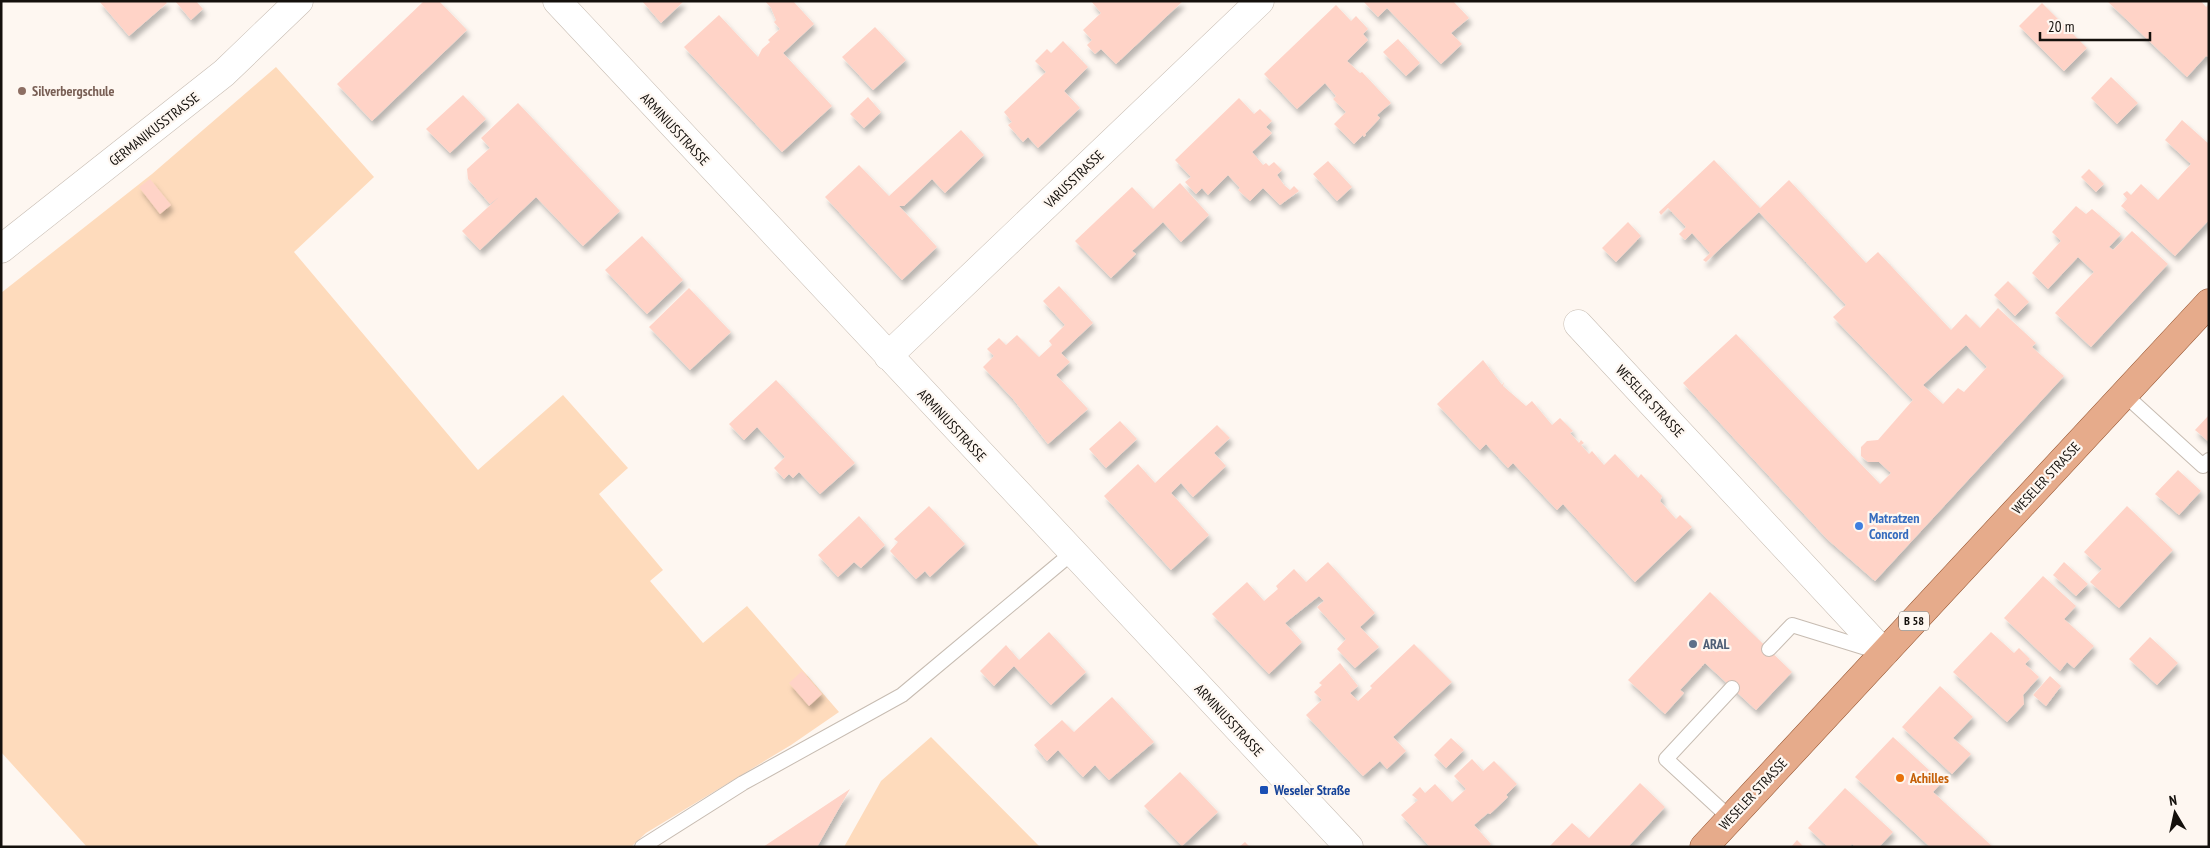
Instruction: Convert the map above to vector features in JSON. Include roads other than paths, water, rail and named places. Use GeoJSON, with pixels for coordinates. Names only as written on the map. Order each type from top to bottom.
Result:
{"type":"FeatureCollection","features":[{"type":"Feature","properties":{"kind":"main road","name":"WESELER STRASSE"},"geometry":{"type":"LineString","coordinates":[[1704,847],[2209,303]]}},
{"type":"Feature","properties":{"kind":"street","name":"GERMANIKUSSTRASSE"},"geometry":{"type":"LineString","coordinates":[[1,249],[224,73],[299,1]]}},
{"type":"Feature","properties":{"kind":"street","name":"ARMINIUSSTRASSE"},"geometry":{"type":"LineString","coordinates":[[556,1],[1349,847]]}},
{"type":"Feature","properties":{"kind":"street","name":"VARUSSTRASSE"},"geometry":{"type":"LineString","coordinates":[[888,356],[1260,1]]}},
{"type":"Feature","properties":{"kind":"street","name":"WESELER STRASSE"},"geometry":{"type":"LineString","coordinates":[[1578,324],[1884,654]]}},
{"type":"Feature","properties":{"kind":"lane"},"geometry":{"type":"LineString","coordinates":[[2124,394],[2203,466],[2209,460]]}},
{"type":"Feature","properties":{"kind":"lane"},"geometry":{"type":"LineString","coordinates":[[642,847],[743,783],[902,695],[1072,553]]}},
{"type":"Feature","properties":{"kind":"lane"},"geometry":{"type":"LineString","coordinates":[[1768,649],[1792,625],[1884,654]]}},
{"type":"Feature","properties":{"kind":"lane"},"geometry":{"type":"LineString","coordinates":[[1730,818],[1666,759],[1732,688]]}},
{"type":"Feature","properties":{"kind":"place","name":"Silverbergschule"},"geometry":{"type":"Point","coordinates":[22,91]}},
{"type":"Feature","properties":{"kind":"place","name":"Matratzen Concord"},"geometry":{"type":"Point","coordinates":[1859,526]}},
{"type":"Feature","properties":{"kind":"place","name":"ARAL"},"geometry":{"type":"Point","coordinates":[1693,644]}},
{"type":"Feature","properties":{"kind":"place","name":"Achilles"},"geometry":{"type":"Point","coordinates":[1900,778]}},
{"type":"Feature","properties":{"kind":"place","name":"Weseler Straße"},"geometry":{"type":"Point","coordinates":[1264,790]}}]}
